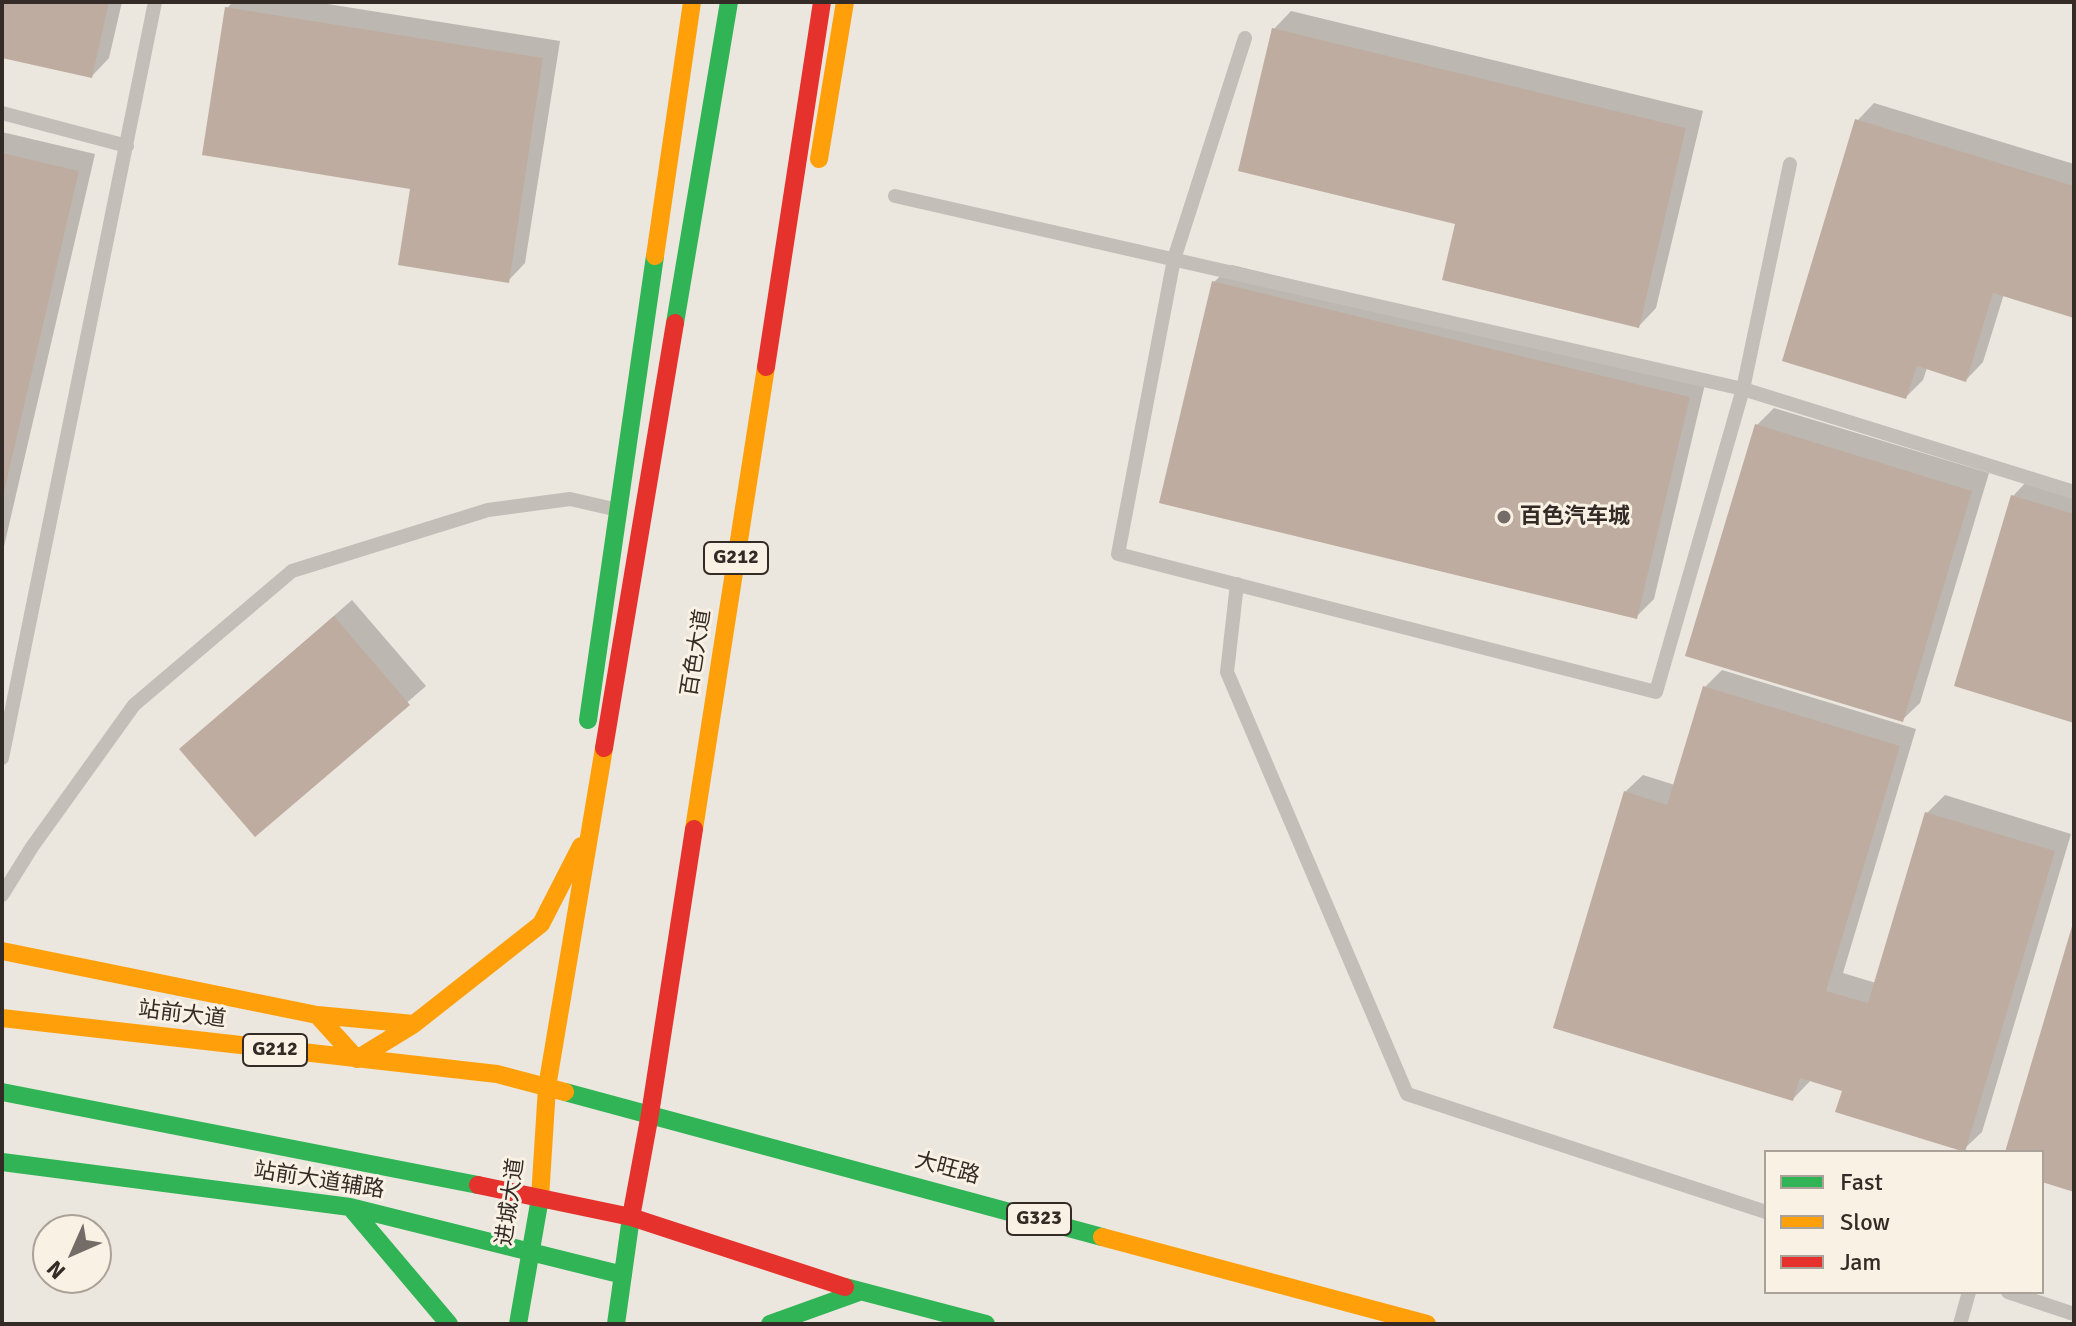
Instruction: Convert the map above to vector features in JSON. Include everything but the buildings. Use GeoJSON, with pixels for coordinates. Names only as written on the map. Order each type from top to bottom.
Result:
{"type":"FeatureCollection","features":[{"type":"Feature","properties":{"kind":"main road"},"geometry":{"type":"LineString","coordinates":[[584,744],[692,2]]}},
{"type":"Feature","properties":{"kind":"main road"},"geometry":{"type":"LineString","coordinates":[[547,1087],[729,2]]}},
{"type":"Feature","properties":{"kind":"main road","name":"百色大道"},"geometry":{"type":"LineString","coordinates":[[631,1217],[656,1115],[822,2]]}},
{"type":"Feature","properties":{"kind":"main road"},"geometry":{"type":"LineString","coordinates":[[817,175],[845,2]]}},
{"type":"Feature","properties":{"kind":"main road"},"geometry":{"type":"LineString","coordinates":[[656,1115],[773,442]]}},
{"type":"Feature","properties":{"kind":"main road"},"geometry":{"type":"LineString","coordinates":[[317,1015],[357,1059],[414,1024],[541,924],[589,830],[579,775]]}},
{"type":"Feature","properties":{"kind":"main road"},"geometry":{"type":"LineString","coordinates":[[2,951],[317,1015],[414,1024]]}},
{"type":"Feature","properties":{"kind":"main road","name":"站前大道"},"geometry":{"type":"LineString","coordinates":[[2,1018],[497,1074],[547,1087]]}},
{"type":"Feature","properties":{"kind":"main road","name":"大旺路"},"geometry":{"type":"LineString","coordinates":[[547,1087],[1427,1324]]}},
{"type":"Feature","properties":{"kind":"main road","name":"进城大道"},"geometry":{"type":"LineString","coordinates":[[518,1324],[540,1198],[547,1087]]}},
{"type":"Feature","properties":{"kind":"main road"},"geometry":{"type":"LineString","coordinates":[[2,1092],[631,1217],[859,1292],[986,1324]]}},
{"type":"Feature","properties":{"kind":"main road","name":"站前大道辅路"},"geometry":{"type":"LineString","coordinates":[[2,1162],[350,1207],[623,1275]]}},
{"type":"Feature","properties":{"kind":"main road"},"geometry":{"type":"LineString","coordinates":[[350,1207],[449,1324]]}},
{"type":"Feature","properties":{"kind":"main road"},"geometry":{"type":"LineString","coordinates":[[616,1324],[631,1217]]}},
{"type":"Feature","properties":{"kind":"main road"},"geometry":{"type":"LineString","coordinates":[[770,1324],[859,1292]]}},
{"type":"Feature","properties":{"kind":"lane"},"geometry":{"type":"LineString","coordinates":[[2,758],[155,2]]}},
{"type":"Feature","properties":{"kind":"lane"},"geometry":{"type":"LineString","coordinates":[[1245,38],[1174,259],[1118,554],[1656,692],[1743,389],[1790,164]]}},
{"type":"Feature","properties":{"kind":"lane"},"geometry":{"type":"LineString","coordinates":[[2,113],[127,146]]}},
{"type":"Feature","properties":{"kind":"lane"},"geometry":{"type":"LineString","coordinates":[[895,196],[1743,389],[2074,492]]}},
{"type":"Feature","properties":{"kind":"lane"},"geometry":{"type":"LineString","coordinates":[[2,895],[32,847],[134,705],[292,571],[488,510],[570,499],[618,510]]}},
{"type":"Feature","properties":{"kind":"lane"},"geometry":{"type":"LineString","coordinates":[[1237,584],[1227,672],[1407,1094],[1764,1211]]}},
{"type":"Feature","properties":{"kind":"lane"},"geometry":{"type":"LineString","coordinates":[[1960,1324],[1968,1294]]}},
{"type":"Feature","properties":{"kind":"lane"},"geometry":{"type":"LineString","coordinates":[[2014,1294],[2074,1314]]}},
{"type":"Feature","properties":{"kind":"traffic: fast"},"geometry":{"type":"LineString","coordinates":[[675,323],[729,2]]}},
{"type":"Feature","properties":{"kind":"traffic: fast"},"geometry":{"type":"LineString","coordinates":[[588,720],[655,256]]}},
{"type":"Feature","properties":{"kind":"traffic: fast"},"geometry":{"type":"LineString","coordinates":[[2,1092],[478,1185]]}},
{"type":"Feature","properties":{"kind":"traffic: fast"},"geometry":{"type":"LineString","coordinates":[[565,1092],[1102,1237]]}},
{"type":"Feature","properties":{"kind":"traffic: fast"},"geometry":{"type":"LineString","coordinates":[[2,1162],[350,1207],[623,1275]]}},
{"type":"Feature","properties":{"kind":"traffic: fast"},"geometry":{"type":"LineString","coordinates":[[518,1324],[540,1198]]}},
{"type":"Feature","properties":{"kind":"traffic: fast"},"geometry":{"type":"LineString","coordinates":[[350,1207],[449,1324]]}},
{"type":"Feature","properties":{"kind":"traffic: fast"},"geometry":{"type":"LineString","coordinates":[[616,1324],[631,1217]]}},
{"type":"Feature","properties":{"kind":"traffic: fast"},"geometry":{"type":"LineString","coordinates":[[845,1287],[986,1324]]}},
{"type":"Feature","properties":{"kind":"traffic: fast"},"geometry":{"type":"LineString","coordinates":[[770,1324],[859,1292]]}},
{"type":"Feature","properties":{"kind":"traffic: slow"},"geometry":{"type":"LineString","coordinates":[[655,256],[692,2]]}},
{"type":"Feature","properties":{"kind":"traffic: slow"},"geometry":{"type":"LineString","coordinates":[[819,159],[845,2]]}},
{"type":"Feature","properties":{"kind":"traffic: slow"},"geometry":{"type":"LineString","coordinates":[[694,829],[766,367]]}},
{"type":"Feature","properties":{"kind":"traffic: slow"},"geometry":{"type":"LineString","coordinates":[[540,1198],[547,1087],[604,748]]}},
{"type":"Feature","properties":{"kind":"traffic: slow"},"geometry":{"type":"LineString","coordinates":[[317,1015],[357,1059],[414,1024],[541,924],[581,846]]}},
{"type":"Feature","properties":{"kind":"traffic: slow"},"geometry":{"type":"LineString","coordinates":[[2,951],[317,1015],[414,1024]]}},
{"type":"Feature","properties":{"kind":"traffic: slow"},"geometry":{"type":"LineString","coordinates":[[2,1018],[497,1074],[565,1092]]}},
{"type":"Feature","properties":{"kind":"traffic: slow"},"geometry":{"type":"LineString","coordinates":[[1102,1237],[1427,1324]]}},
{"type":"Feature","properties":{"kind":"traffic: jam"},"geometry":{"type":"LineString","coordinates":[[766,367],[822,2]]}},
{"type":"Feature","properties":{"kind":"traffic: jam"},"geometry":{"type":"LineString","coordinates":[[604,748],[675,323]]}},
{"type":"Feature","properties":{"kind":"traffic: jam"},"geometry":{"type":"LineString","coordinates":[[631,1217],[694,829]]}},
{"type":"Feature","properties":{"kind":"traffic: jam"},"geometry":{"type":"LineString","coordinates":[[478,1185],[631,1217],[845,1287]]}},
{"type":"Feature","properties":{"kind":"place","name":"百色汽车城"},"geometry":{"type":"Point","coordinates":[1504,517]}}]}
